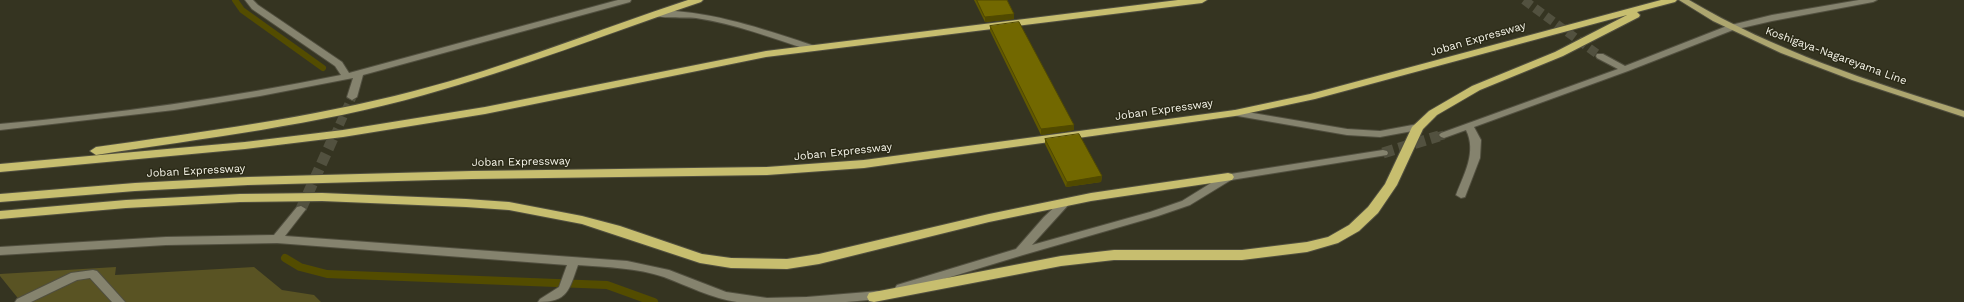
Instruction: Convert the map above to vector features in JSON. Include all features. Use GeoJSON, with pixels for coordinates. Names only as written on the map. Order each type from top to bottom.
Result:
{"type":"FeatureCollection","features":[{"type":"Feature","properties":{"kind":"highway"},"geometry":{"type":"LineString","coordinates":[[0,166],[287,122],[330,114],[419,92],[460,80],[698,0]]}},
{"type":"Feature","properties":{"kind":"highway","name":"Joban Expressway"},"geometry":{"type":"LineString","coordinates":[[0,166],[323,136],[391,127],[470,114],[710,64],[812,48],[1202,0]]}},
{"type":"Feature","properties":{"kind":"highway","name":"Joban Expressway"},"geometry":{"type":"LineString","coordinates":[[0,198],[135,187],[316,179],[767,171],[815,169],[864,164],[1235,113],[1326,94],[1672,0]]}},
{"type":"Feature","properties":{"kind":"highway"},"geometry":{"type":"LineString","coordinates":[[874,297],[1061,262],[1114,255],[1242,255],[1307,247],[1333,240],[1354,228],[1373,210],[1391,185],[1418,127],[1433,113],[1476,88],[1559,54],[1657,4]]}},
{"type":"Feature","properties":{"kind":"highway"},"geometry":{"type":"LineString","coordinates":[[0,215],[126,204],[240,198],[322,197],[510,206],[546,211],[602,225],[700,258],[731,263],[787,264],[819,259],[988,218],[1066,202],[1228,177]]}},
{"type":"Feature","properties":{"kind":"main road","name":"Koshigaya-Nagareyama Line"},"geometry":{"type":"LineString","coordinates":[[1683,0],[1730,28],[1799,57],[1964,114]]}},
{"type":"Feature","properties":{"kind":"street"},"geometry":{"type":"LineString","coordinates":[[249,0],[255,7],[339,64],[346,77]]}},
{"type":"Feature","properties":{"kind":"street"},"geometry":{"type":"LineString","coordinates":[[0,127],[196,104],[346,77],[627,0]]}},
{"type":"Feature","properties":{"kind":"street"},"geometry":{"type":"LineString","coordinates":[[1444,135],[1625,69],[1730,28],[1772,18],[1873,0]]}},
{"type":"Feature","properties":{"kind":"street"},"geometry":{"type":"LineString","coordinates":[[653,15],[670,13],[696,15],[725,21],[812,48]]}},
{"type":"Feature","properties":{"kind":"street"},"geometry":{"type":"LineString","coordinates":[[1600,56],[1625,69]]}},
{"type":"Feature","properties":{"kind":"street"},"geometry":{"type":"LineString","coordinates":[[352,97],[359,73]]}},
{"type":"Feature","properties":{"kind":"street"},"geometry":{"type":"LineString","coordinates":[[1235,113],[1347,132],[1380,134],[1418,127]]}},
{"type":"Feature","properties":{"kind":"street"},"geometry":{"type":"LineString","coordinates":[[1461,195],[1475,158],[1476,140],[1469,126]]}},
{"type":"Feature","properties":{"kind":"street"},"geometry":{"type":"LineString","coordinates":[[0,252],[166,241],[277,239],[627,265],[665,274],[726,299],[767,302],[874,297],[1019,252],[1123,224],[1186,203],[1228,177],[1383,153]]}},
{"type":"Feature","properties":{"kind":"street"},"geometry":{"type":"LineString","coordinates":[[1019,252],[1040,230],[1046,220],[1066,202]]}},
{"type":"Feature","properties":{"kind":"street"},"geometry":{"type":"LineString","coordinates":[[277,239],[301,209]]}},
{"type":"Feature","properties":{"kind":"street"},"geometry":{"type":"LineString","coordinates":[[544,302],[564,289],[574,262]]}},
{"type":"Feature","properties":{"kind":"street"},"geometry":{"type":"LineString","coordinates":[[21,302],[75,276],[93,274],[119,302]]}},
{"type":"Feature","properties":{"kind":"shaded area"},"geometry":{"type":"Polygon","coordinates":[[[116,267],[115,275],[254,267],[282,290],[314,295],[321,302],[21,302],[0,276],[0,274],[116,267]]]}},
{"type":"Feature","properties":{"kind":"building"},"geometry":{"type":"Polygon","coordinates":[[[977,0],[1007,0],[1014,14],[985,17],[977,0]]]}},
{"type":"Feature","properties":{"kind":"building"},"geometry":{"type":"Polygon","coordinates":[[[1019,22],[1074,125],[1041,129],[990,26],[1019,22]]]}},
{"type":"Feature","properties":{"kind":"building"},"geometry":{"type":"Polygon","coordinates":[[[1079,134],[1102,176],[1067,182],[1045,139],[1079,134]]]}},
{"type":"Feature","properties":{"kind":"waterway"},"geometry":{"type":"LineString","coordinates":[[235,0],[242,10],[323,68]]}},
{"type":"Feature","properties":{"kind":"waterway"},"geometry":{"type":"LineString","coordinates":[[285,258],[300,267],[327,274],[607,285],[654,302]]}},
{"type":"Feature","properties":{"kind":"tunnel"},"geometry":{"type":"LineString","coordinates":[[1524,0],[1600,56]]}},
{"type":"Feature","properties":{"kind":"tunnel"},"geometry":{"type":"LineString","coordinates":[[334,137],[352,97]]}},
{"type":"Feature","properties":{"kind":"tunnel"},"geometry":{"type":"LineString","coordinates":[[1436,137],[1444,135]]}},
{"type":"Feature","properties":{"kind":"tunnel"},"geometry":{"type":"LineString","coordinates":[[301,209],[334,136]]}},
{"type":"Feature","properties":{"kind":"tunnel"},"geometry":{"type":"LineString","coordinates":[[1383,153],[1439,136]]}}]}
